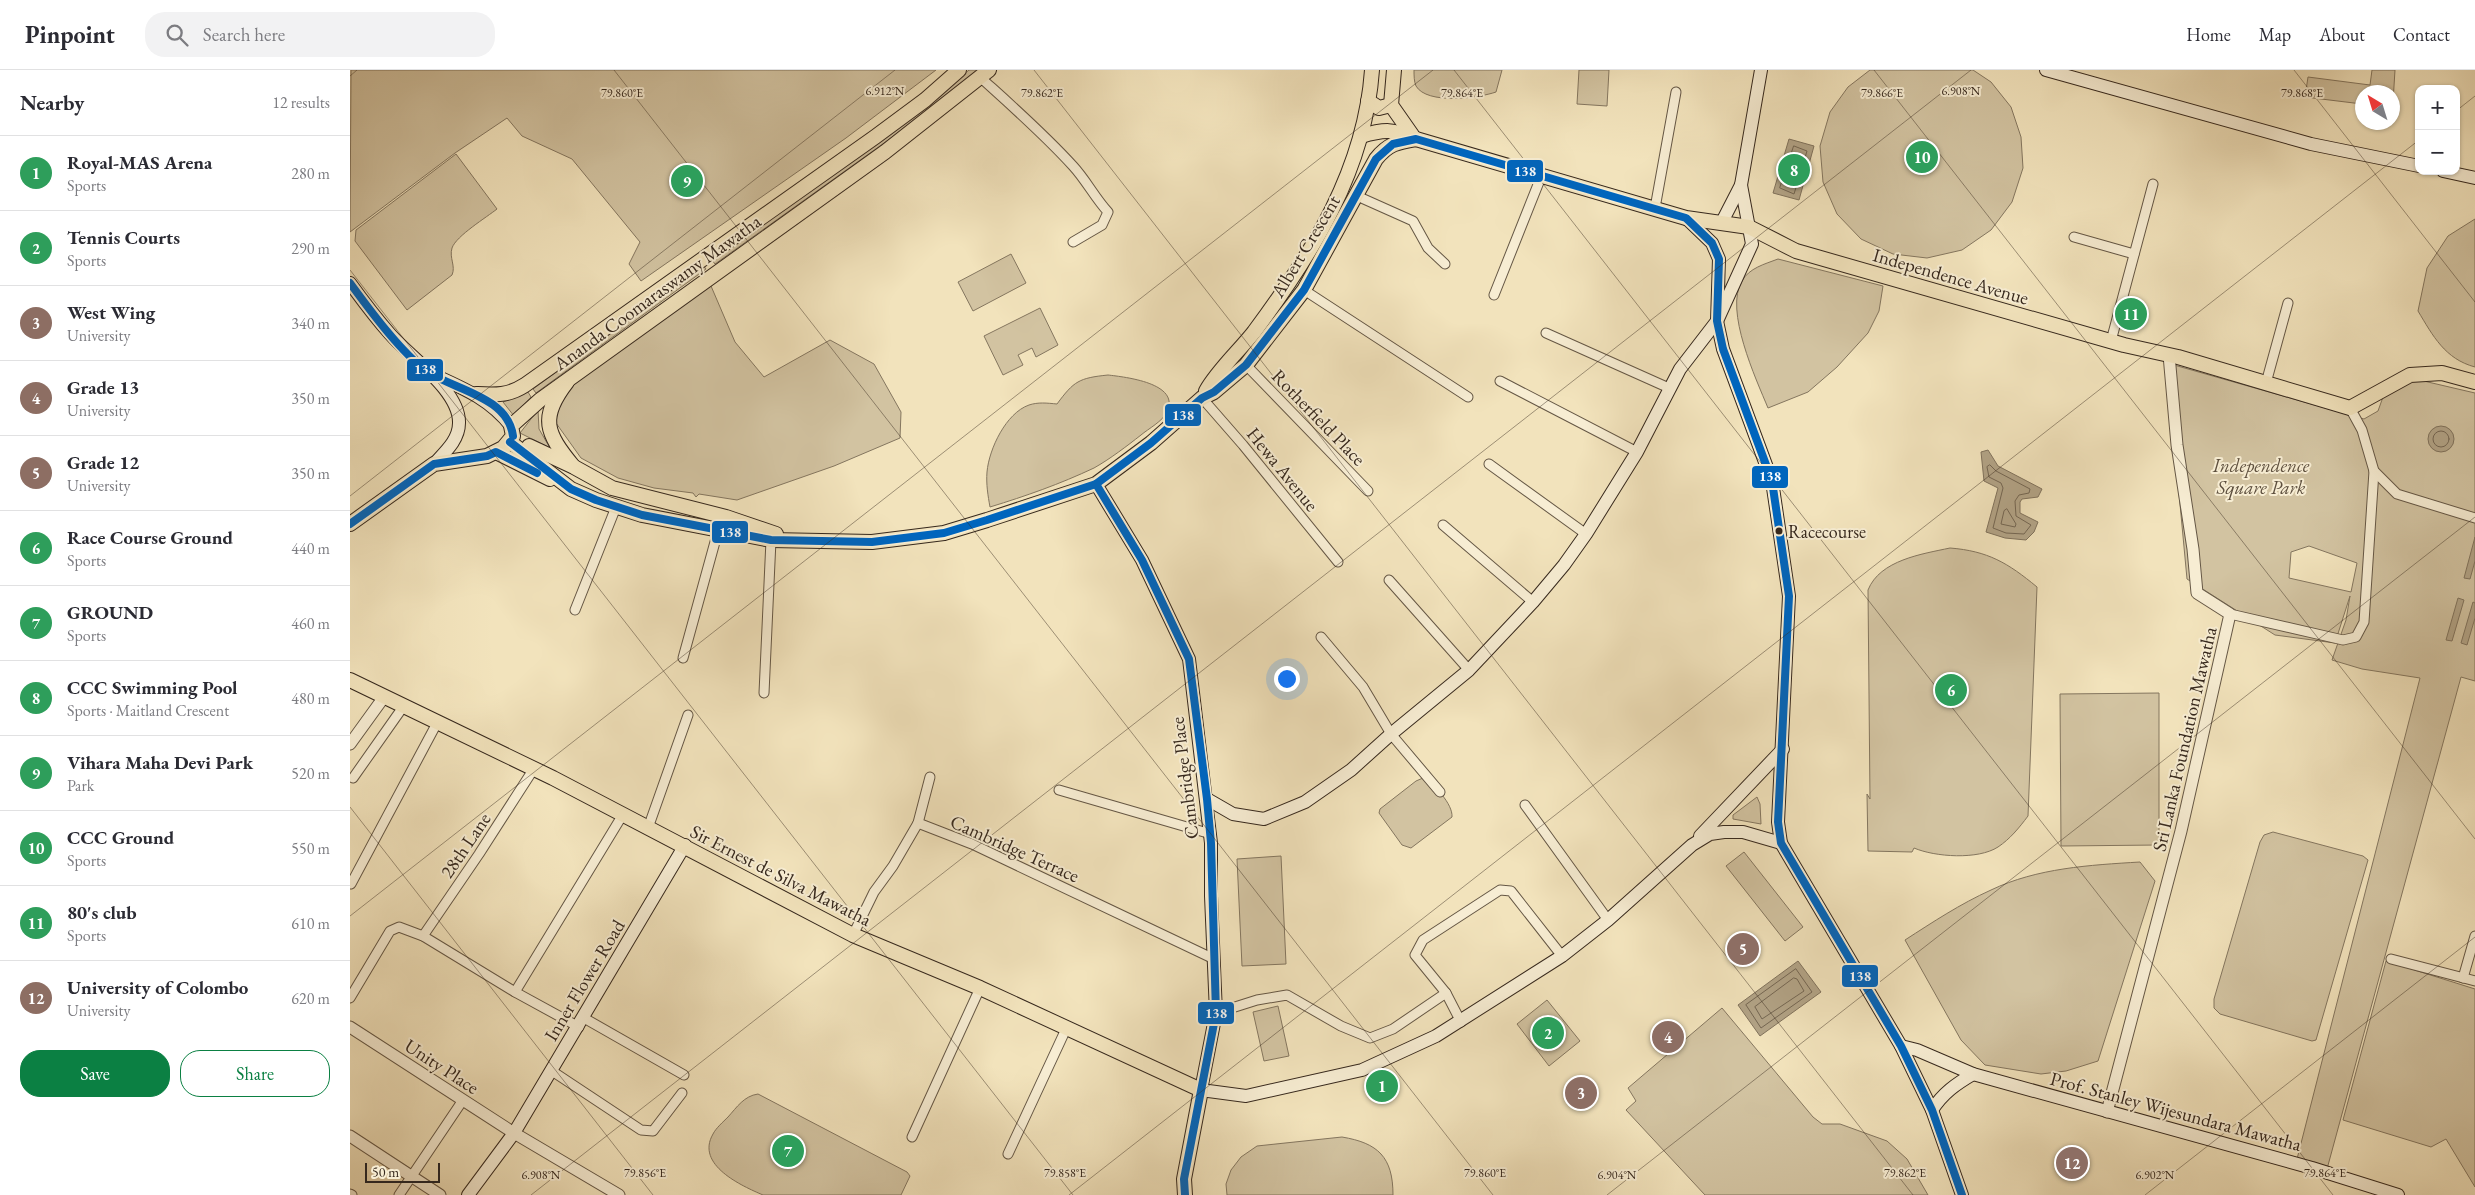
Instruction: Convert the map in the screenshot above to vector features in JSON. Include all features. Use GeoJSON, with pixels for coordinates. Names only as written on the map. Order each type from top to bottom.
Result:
{"type":"FeatureCollection","features":[{"type":"Feature","properties":{"kind":"main road","name":"Ananda Coomaraswamy Mawatha"},"geometry":{"type":"LineString","coordinates":[[476,394],[499,395],[514,392],[525,385],[875,138],[926,100],[959,70]]}},
{"type":"Feature","properties":{"kind":"main road","name":"Albert Crescent"},"geometry":{"type":"LineString","coordinates":[[571,490],[642,515],[772,540],[872,542],[944,533],[1096,484],[1151,443],[1202,398],[1283,293],[1331,215],[1348,177],[1361,136],[1372,70]]}},
{"type":"Feature","properties":{"kind":"main road"},"geometry":{"type":"LineString","coordinates":[[1394,70],[1391,105],[1416,139]]}},
{"type":"Feature","properties":{"kind":"main road"},"geometry":{"type":"LineString","coordinates":[[1722,222],[1741,185],[1761,70]]}},
{"type":"Feature","properties":{"kind":"main road"},"geometry":{"type":"LineString","coordinates":[[2046,70],[2311,144],[2415,165]]}},
{"type":"Feature","properties":{"kind":"main road","name":"Ananda Coomaraswamy Mawatha"},"geometry":{"type":"LineString","coordinates":[[350,524],[434,464],[487,456],[496,452],[572,376],[885,152],[985,74]]}},
{"type":"Feature","properties":{"kind":"main road"},"geometry":{"type":"LineString","coordinates":[[1368,101],[1379,108],[1391,105]]}},
{"type":"Feature","properties":{"kind":"main road","name":"Independence Avenue"},"geometry":{"type":"LineString","coordinates":[[1361,136],[1389,130],[1398,131],[1416,139],[1541,177],[1686,218],[1749,227],[1796,251],[2111,341],[2170,355],[2350,408]]}},
{"type":"Feature","properties":{"kind":"main road","name":"Albert Crescent"},"geometry":{"type":"LineString","coordinates":[[1202,398],[1214,392],[1246,365],[1304,290],[1376,159],[1384,148],[1394,142],[1416,139]]}},
{"type":"Feature","properties":{"kind":"main road"},"geometry":{"type":"LineString","coordinates":[[2460,175],[2475,178]]}},
{"type":"Feature","properties":{"kind":"main road"},"geometry":{"type":"LineString","coordinates":[[1207,800],[1232,814],[1264,819],[1305,802],[1351,770],[1391,734],[1469,670],[1533,602],[1564,565],[1586,534],[1637,452],[1680,369],[1717,321],[1752,244],[1741,185]]}},
{"type":"Feature","properties":{"kind":"main road"},"geometry":{"type":"LineString","coordinates":[[1686,218],[1712,243],[1719,260],[1717,321],[1723,349],[1772,480],[1785,559],[1789,596],[1778,822],[1781,843],[1901,1046],[1932,1110],[1962,1195]]}},
{"type":"Feature","properties":{"kind":"main road"},"geometry":{"type":"LineString","coordinates":[[1310,248],[1316,270]]}},
{"type":"Feature","properties":{"kind":"main road"},"geometry":{"type":"LineString","coordinates":[[350,284],[391,335],[430,373],[453,402],[459,417],[456,437],[434,464]]}},
{"type":"Feature","properties":{"kind":"main road"},"geometry":{"type":"LineString","coordinates":[[430,373],[476,394],[501,414],[511,435],[571,490]]}},
{"type":"Feature","properties":{"kind":"main road"},"geometry":{"type":"LineString","coordinates":[[2350,408],[2410,375],[2442,373],[2475,382]]}},
{"type":"Feature","properties":{"kind":"main road"},"geometry":{"type":"LineString","coordinates":[[572,376],[556,397],[549,416],[549,425],[555,444],[574,467]]}},
{"type":"Feature","properties":{"kind":"main road"},"geometry":{"type":"LineString","coordinates":[[511,435],[543,454],[574,467],[612,488],[726,516],[795,541]]}},
{"type":"Feature","properties":{"kind":"main road"},"geometry":{"type":"LineString","coordinates":[[496,452],[571,490]]}},
{"type":"Feature","properties":{"kind":"main road","name":"Cambridge Place"},"geometry":{"type":"LineString","coordinates":[[1096,484],[1142,560],[1189,659],[1210,834],[1216,1013],[1201,1090]]}},
{"type":"Feature","properties":{"kind":"main road","name":"Sir Ernest de Silva Mawatha"},"geometry":{"type":"LineString","coordinates":[[350,680],[553,778],[622,816],[685,845],[853,935],[980,988],[1201,1090]]}},
{"type":"Feature","properties":{"kind":"main road"},"geometry":{"type":"LineString","coordinates":[[1185,1194],[1184,1179],[1201,1090],[1246,1096],[1362,1070],[1436,1036],[1461,1022],[1562,956],[1608,920],[1692,845],[1783,749]]}},
{"type":"Feature","properties":{"kind":"main road"},"geometry":{"type":"LineString","coordinates":[[1692,845],[1710,834],[1724,832],[1744,832],[1781,843]]}},
{"type":"Feature","properties":{"kind":"main road","name":"Inner Flower Road"},"geometry":{"type":"LineString","coordinates":[[468,1195],[514,1134],[685,845]]}},
{"type":"Feature","properties":{"kind":"main road","name":"Prof. Stanley Wijesundara Mawatha"},"geometry":{"type":"LineString","coordinates":[[1901,1046],[1916,1050],[1973,1074],[2312,1168],[2398,1195]]}},
{"type":"Feature","properties":{"kind":"main road"},"geometry":{"type":"LineString","coordinates":[[1932,1110],[1940,1098],[1953,1086],[1973,1074]]}},
{"type":"Feature","properties":{"kind":"street"},"geometry":{"type":"LineString","coordinates":[[985,74],[1075,168],[1097,200],[1108,212],[1102,225],[1073,242]]}},
{"type":"Feature","properties":{"kind":"street"},"geometry":{"type":"LineString","coordinates":[[1655,208],[1676,92]]}},
{"type":"Feature","properties":{"kind":"street"},"geometry":{"type":"LineString","coordinates":[[1494,295],[1541,177]]}},
{"type":"Feature","properties":{"kind":"street"},"geometry":{"type":"LineString","coordinates":[[2111,341],[2153,184]]}},
{"type":"Feature","properties":{"kind":"street"},"geometry":{"type":"LineString","coordinates":[[1357,196],[1414,221],[1428,248],[1445,264]]}},
{"type":"Feature","properties":{"kind":"street"},"geometry":{"type":"LineString","coordinates":[[2074,237],[2134,254]]}},
{"type":"Feature","properties":{"kind":"street"},"geometry":{"type":"LineString","coordinates":[[1304,290],[1468,397]]}},
{"type":"Feature","properties":{"kind":"street"},"geometry":{"type":"LineString","coordinates":[[2266,383],[2288,303]]}},
{"type":"Feature","properties":{"kind":"street"},"geometry":{"type":"LineString","coordinates":[[1546,333],[1669,388]]}},
{"type":"Feature","properties":{"kind":"street","name":"Sri Lanka Foundation Mawatha"},"geometry":{"type":"LineString","coordinates":[[2107,1112],[2181,831],[2230,614],[2197,592],[2193,550],[2177,445],[2170,355]]}},
{"type":"Feature","properties":{"kind":"street","name":"Rotherfield Place"},"geometry":{"type":"LineString","coordinates":[[1246,365],[1368,491]]}},
{"type":"Feature","properties":{"kind":"street"},"geometry":{"type":"LineString","coordinates":[[1500,381],[1637,452]]}},
{"type":"Feature","properties":{"kind":"street","name":"Hewa Avenue"},"geometry":{"type":"LineString","coordinates":[[1202,398],[1243,445],[1338,562]]}},
{"type":"Feature","properties":{"kind":"street"},"geometry":{"type":"LineString","coordinates":[[2230,614],[2343,640],[2356,636],[2364,622],[2374,471],[2362,430],[2350,408]]}},
{"type":"Feature","properties":{"kind":"street"},"geometry":{"type":"LineString","coordinates":[[1489,464],[1586,534]]}},
{"type":"Feature","properties":{"kind":"street"},"geometry":{"type":"LineString","coordinates":[[2374,471],[2397,494],[2475,518]]}},
{"type":"Feature","properties":{"kind":"street"},"geometry":{"type":"LineString","coordinates":[[575,610],[616,507]]}},
{"type":"Feature","properties":{"kind":"street"},"geometry":{"type":"LineString","coordinates":[[1443,524],[1533,602]]}},
{"type":"Feature","properties":{"kind":"street"},"geometry":{"type":"LineString","coordinates":[[683,658],[718,530]]}},
{"type":"Feature","properties":{"kind":"street"},"geometry":{"type":"LineString","coordinates":[[764,692],[772,540]]}},
{"type":"Feature","properties":{"kind":"street"},"geometry":{"type":"LineString","coordinates":[[1388,580],[1469,670]]}},
{"type":"Feature","properties":{"kind":"street"},"geometry":{"type":"LineString","coordinates":[[1321,638],[1363,687],[1391,734],[1440,792]]}},
{"type":"Feature","properties":{"kind":"street"},"geometry":{"type":"LineString","coordinates":[[350,744],[384,697]]}},
{"type":"Feature","properties":{"kind":"street"},"geometry":{"type":"LineString","coordinates":[[353,778],[403,707]]}},
{"type":"Feature","properties":{"kind":"street"},"geometry":{"type":"LineString","coordinates":[[648,828],[688,715]]}},
{"type":"Feature","properties":{"kind":"street"},"geometry":{"type":"LineString","coordinates":[[351,884],[437,722]]}},
{"type":"Feature","properties":{"kind":"street","name":"28th Lane"},"geometry":{"type":"LineString","coordinates":[[422,936],[480,854],[533,770]]}},
{"type":"Feature","properties":{"kind":"street"},"geometry":{"type":"LineString","coordinates":[[853,935],[874,892],[894,866],[918,823],[930,777]]}},
{"type":"Feature","properties":{"kind":"street"},"geometry":{"type":"LineString","coordinates":[[1059,790],[1210,834]]}},
{"type":"Feature","properties":{"kind":"street"},"geometry":{"type":"LineString","coordinates":[[1525,805],[1608,920]]}},
{"type":"Feature","properties":{"kind":"street"},"geometry":{"type":"LineString","coordinates":[[516,992],[622,816]]}},
{"type":"Feature","properties":{"kind":"street","name":"Cambridge Terrace"},"geometry":{"type":"LineString","coordinates":[[918,823],[972,844],[1214,959]]}},
{"type":"Feature","properties":{"kind":"street"},"geometry":{"type":"LineString","coordinates":[[1461,1022],[1446,993],[1415,955],[1423,940],[1500,890],[1511,891],[1562,956]]}},
{"type":"Feature","properties":{"kind":"street"},"geometry":{"type":"LineString","coordinates":[[350,998],[390,931],[400,927],[422,936],[516,992],[581,1022],[684,1075]]}},
{"type":"Feature","properties":{"kind":"street"},"geometry":{"type":"LineString","coordinates":[[2463,978],[2475,936]]}},
{"type":"Feature","properties":{"kind":"street"},"geometry":{"type":"LineString","coordinates":[[2391,958],[2475,981]]}},
{"type":"Feature","properties":{"kind":"street"},"geometry":{"type":"LineString","coordinates":[[912,1137],[980,988]]}},
{"type":"Feature","properties":{"kind":"street"},"geometry":{"type":"LineString","coordinates":[[1216,1013],[1258,1000],[1287,995],[1341,1026],[1370,1038],[1393,1029],[1446,993]]}},
{"type":"Feature","properties":{"kind":"street","name":"Unity Place"},"geometry":{"type":"LineString","coordinates":[[350,1027],[514,1134],[619,1195]]}},
{"type":"Feature","properties":{"kind":"street"},"geometry":{"type":"LineString","coordinates":[[1008,1154],[1066,1029]]}},
{"type":"Feature","properties":{"kind":"street"},"geometry":{"type":"LineString","coordinates":[[552,1071],[641,1130],[652,1131],[682,1093]]}},
{"type":"Feature","properties":{"kind":"street"},"geometry":{"type":"LineString","coordinates":[[399,1195],[463,1100]]}},
{"type":"Feature","properties":{"kind":"street"},"geometry":{"type":"LineString","coordinates":[[350,1136],[440,1195]]}},
{"type":"Feature","properties":{"kind":"green space"},"geometry":{"type":"Polygon","coordinates":[[[351,70],[936,70],[846,138],[641,281],[629,264],[640,242],[572,159],[522,136],[507,118],[455,153],[350,232],[351,70]]]}},
{"type":"Feature","properties":{"kind":"green space"},"geometry":{"type":"Polygon","coordinates":[[[969,70],[978,70],[933,108],[715,264],[711,259],[931,102],[969,70]]]}},
{"type":"Feature","properties":{"kind":"green space"},"geometry":{"type":"Polygon","coordinates":[[[1414,70],[1502,70],[1496,92],[1466,98],[1442,98],[1422,92],[1416,86],[1414,70]]]}},
{"type":"Feature","properties":{"kind":"green space"},"geometry":{"type":"Polygon","coordinates":[[[1579,70],[1609,70],[1607,106],[1577,104],[1579,70]]]}},
{"type":"Feature","properties":{"kind":"green space"},"geometry":{"type":"Polygon","coordinates":[[[1870,70],[1973,70],[1991,82],[2011,107],[2021,137],[2023,168],[2012,202],[1991,230],[1962,250],[1927,258],[1893,254],[1861,239],[1837,214],[1823,182],[1820,146],[1830,112],[1848,87],[1870,70]]]}},
{"type":"Feature","properties":{"kind":"green space"},"geometry":{"type":"Polygon","coordinates":[[[2372,70],[2395,70],[2394,85],[2370,85],[2372,70]]]}},
{"type":"Feature","properties":{"kind":"green space"},"geometry":{"type":"Polygon","coordinates":[[[2308,77],[2370,85],[2355,85],[2355,103],[2305,97],[2308,77]]]}},
{"type":"Feature","properties":{"kind":"green space"},"geometry":{"type":"Polygon","coordinates":[[[456,154],[497,209],[465,232],[455,243],[451,252],[452,275],[407,310],[355,241],[356,230],[456,154]]]}},
{"type":"Feature","properties":{"kind":"green space"},"geometry":{"type":"Polygon","coordinates":[[[2475,219],[2475,367],[2448,352],[2435,338],[2418,311],[2427,268],[2448,236],[2475,219]]]}},
{"type":"Feature","properties":{"kind":"green space"},"geometry":{"type":"Polygon","coordinates":[[[1011,254],[1026,283],[973,311],[958,282],[1011,254]]]}},
{"type":"Feature","properties":{"kind":"green space"},"geometry":{"type":"Polygon","coordinates":[[[1778,259],[1883,286],[1879,311],[1868,333],[1837,367],[1808,392],[1768,408],[1756,380],[1739,326],[1737,294],[1742,281],[1749,273],[1778,259]]]}},
{"type":"Feature","properties":{"kind":"green space"},"geometry":{"type":"Polygon","coordinates":[[[703,265],[706,269],[536,393],[533,389],[703,265]]]}},
{"type":"Feature","properties":{"kind":"green space"},"geometry":{"type":"Polygon","coordinates":[[[711,286],[735,342],[764,377],[830,340],[874,364],[901,412],[900,438],[834,466],[737,500],[699,494],[696,497],[693,493],[654,488],[618,478],[581,458],[556,423],[560,397],[582,376],[684,302],[711,286]]]}},
{"type":"Feature","properties":{"kind":"green space"},"geometry":{"type":"Polygon","coordinates":[[[1040,308],[1058,345],[1036,357],[1032,348],[1018,355],[1023,365],[1003,375],[984,336],[1040,308]]]}},
{"type":"Feature","properties":{"kind":"green space","name":"Independence Square Park"},"geometry":{"type":"Polygon","coordinates":[[[2174,365],[2364,419],[2378,411],[2383,397],[2415,379],[2475,393],[2475,681],[2461,677],[2327,1169],[2297,1159],[2420,678],[2362,669],[2332,660],[2346,620],[2350,596],[2335,643],[2275,635],[2187,579],[2177,472],[2174,365]],[[2309,546],[2291,552],[2289,578],[2351,592],[2357,563],[2309,546]]]}},
{"type":"Feature","properties":{"kind":"green space"},"geometry":{"type":"Polygon","coordinates":[[[1108,375],[1138,380],[1159,388],[1166,394],[1169,402],[1167,412],[1159,422],[1094,468],[1017,499],[990,507],[987,481],[988,463],[1000,433],[1013,416],[1021,409],[1032,404],[1057,404],[1068,390],[1078,382],[1084,379],[1108,375]]]}},
{"type":"Feature","properties":{"kind":"green space"},"geometry":{"type":"Polygon","coordinates":[[[528,392],[531,397],[514,416],[503,402],[528,392]]]}},
{"type":"Feature","properties":{"kind":"green space"},"geometry":{"type":"Polygon","coordinates":[[[538,410],[539,429],[550,448],[520,433],[538,410]]]}},
{"type":"Feature","properties":{"kind":"green space"},"geometry":{"type":"Polygon","coordinates":[[[1950,548],[1987,555],[2017,571],[2037,587],[2028,816],[2002,844],[1990,851],[1979,854],[1945,855],[1914,848],[1912,852],[1868,851],[1867,794],[1870,799],[1868,590],[1874,580],[1892,565],[1915,556],[1950,548]]]}},
{"type":"Feature","properties":{"kind":"green space"},"geometry":{"type":"Polygon","coordinates":[[[2159,693],[2159,845],[2061,846],[2060,694],[2159,693]]]}},
{"type":"Feature","properties":{"kind":"green space"},"geometry":{"type":"Polygon","coordinates":[[[1423,778],[1442,795],[1449,806],[1452,817],[1411,848],[1402,845],[1379,813],[1380,809],[1416,781],[1423,778]]]}},
{"type":"Feature","properties":{"kind":"green space"},"geometry":{"type":"Polygon","coordinates":[[[1757,797],[1760,804],[1761,824],[1733,819],[1733,815],[1757,797]]]}},
{"type":"Feature","properties":{"kind":"green space"},"geometry":{"type":"Polygon","coordinates":[[[2273,832],[2363,856],[2368,860],[2316,1040],[2312,1041],[2220,1014],[2214,1008],[2214,999],[2260,842],[2264,835],[2273,832]]]}},
{"type":"Feature","properties":{"kind":"green space"},"geometry":{"type":"Polygon","coordinates":[[[1744,852],[1803,927],[1785,941],[1726,866],[1744,852]]]}},
{"type":"Feature","properties":{"kind":"green space"},"geometry":{"type":"Polygon","coordinates":[[[1281,856],[1286,964],[1242,966],[1237,859],[1281,856]]]}},
{"type":"Feature","properties":{"kind":"green space"},"geometry":{"type":"Polygon","coordinates":[[[2140,862],[2155,881],[2098,1061],[2066,1071],[2041,1074],[1985,1065],[1961,1040],[1905,940],[1968,901],[1991,890],[2027,877],[2064,869],[2140,862]]]}},
{"type":"Feature","properties":{"kind":"green space"},"geometry":{"type":"Polygon","coordinates":[[[2386,961],[2475,989],[2475,1187],[2446,1139],[2431,1147],[2343,1120],[2386,961]]]}},
{"type":"Feature","properties":{"kind":"green space"},"geometry":{"type":"Polygon","coordinates":[[[1547,1000],[1580,1041],[1549,1066],[1517,1024],[1547,1000]]]}},
{"type":"Feature","properties":{"kind":"green space"},"geometry":{"type":"Polygon","coordinates":[[[1278,1006],[1289,1056],[1264,1061],[1253,1012],[1278,1006]]]}},
{"type":"Feature","properties":{"kind":"green space"},"geometry":{"type":"Polygon","coordinates":[[[1722,1008],[1813,1117],[1822,1124],[1840,1124],[1887,1141],[1907,1159],[1928,1195],[1705,1195],[1626,1110],[1636,1101],[1628,1088],[1722,1008]]]}},
{"type":"Feature","properties":{"kind":"green space"},"geometry":{"type":"Polygon","coordinates":[[[758,1094],[907,1172],[910,1176],[901,1195],[763,1195],[723,1173],[715,1165],[710,1155],[709,1145],[713,1134],[738,1106],[749,1097],[758,1094]]]}},
{"type":"Feature","properties":{"kind":"green space"},"geometry":{"type":"Polygon","coordinates":[[[1342,1137],[1365,1143],[1381,1154],[1390,1171],[1393,1195],[1227,1195],[1226,1184],[1231,1170],[1241,1157],[1257,1146],[1342,1137]]]}},
{"type":"Feature","properties":{"kind":"water"},"geometry":{"type":"Polygon","coordinates":[[[1789,139],[1814,146],[1799,200],[1773,193],[1789,139]]]}},
{"type":"Feature","properties":{"kind":"water"},"geometry":{"type":"Polygon","coordinates":[[[2441,426],[2450,430],[2454,439],[2450,448],[2441,452],[2432,448],[2428,439],[2432,430],[2441,426]]]}},
{"type":"Feature","properties":{"kind":"water"},"geometry":{"type":"Polygon","coordinates":[[[1988,450],[1998,466],[2042,489],[2038,497],[2022,499],[2020,502],[2020,513],[2038,522],[2034,532],[2026,540],[2005,538],[1986,532],[1998,488],[1984,481],[1981,452],[1988,450]]]}},
{"type":"Feature","properties":{"kind":"water"},"geometry":{"type":"Polygon","coordinates":[[[2475,537],[2475,561],[2470,579],[2464,578],[2475,537]]]}},
{"type":"Feature","properties":{"kind":"water"},"geometry":{"type":"Polygon","coordinates":[[[2458,598],[2464,600],[2452,641],[2446,640],[2458,598]]]}},
{"type":"Feature","properties":{"kind":"water"},"geometry":{"type":"Polygon","coordinates":[[[2473,602],[2475,603],[2475,618],[2467,645],[2461,643],[2473,602]]]}},
{"type":"Feature","properties":{"kind":"water"},"geometry":{"type":"Polygon","coordinates":[[[1798,961],[1821,992],[1760,1036],[1738,1005],[1798,961]]]}},
{"type":"Feature","properties":{"kind":"transit line","name":"138"},"geometry":{"type":"LineString","coordinates":[[510,442],[571,489],[596,500],[642,515],[771,540],[872,542],[944,533],[1096,484],[1151,443],[1202,398],[1214,392],[1246,365],[1304,290],[1376,159],[1393,144],[1416,139],[1686,218],[1712,243],[1719,259],[1717,321],[1723,349],[1772,481],[1789,596],[1778,822],[1781,843],[1901,1046],[1932,1110],[1962,1195]]}},
{"type":"Feature","properties":{"kind":"transit line","name":"138"},"geometry":{"type":"LineString","coordinates":[[350,283],[386,330],[418,364],[439,378],[491,403],[509,423],[513,436]]}},
{"type":"Feature","properties":{"kind":"transit line","name":"138"},"geometry":{"type":"LineString","coordinates":[[350,524],[434,464],[487,456],[496,452],[537,473]]}},
{"type":"Feature","properties":{"kind":"transit line","name":"138"},"geometry":{"type":"LineString","coordinates":[[1096,484],[1142,560],[1189,659],[1207,799],[1211,843],[1216,1013],[1184,1179],[1185,1195]]}},
{"type":"Feature","properties":{"kind":"place","name":"CCC Ground"},"geometry":{"type":"Point","coordinates":[1922,157]}},
{"type":"Feature","properties":{"kind":"place","name":"CCC Swimming Pool"},"geometry":{"type":"Point","coordinates":[1794,170]}},
{"type":"Feature","properties":{"kind":"place","name":"Vihara Maha Devi Park"},"geometry":{"type":"Point","coordinates":[687,181]}},
{"type":"Feature","properties":{"kind":"place","name":"80's club"},"geometry":{"type":"Point","coordinates":[2131,314]}},
{"type":"Feature","properties":{"kind":"place","name":"Racecourse"},"geometry":{"type":"Point","coordinates":[1779,531]}},
{"type":"Feature","properties":{"kind":"place","name":"Race Course Ground"},"geometry":{"type":"Point","coordinates":[1951,690]}},
{"type":"Feature","properties":{"kind":"place","name":"Grade 12"},"geometry":{"type":"Point","coordinates":[1743,949]}},
{"type":"Feature","properties":{"kind":"place","name":"Tennis Courts"},"geometry":{"type":"Point","coordinates":[1548,1033]}},
{"type":"Feature","properties":{"kind":"place","name":"Grade 13"},"geometry":{"type":"Point","coordinates":[1668,1037]}},
{"type":"Feature","properties":{"kind":"place","name":"Royal-MAS Arena"},"geometry":{"type":"Point","coordinates":[1382,1086]}},
{"type":"Feature","properties":{"kind":"place","name":"West Wing"},"geometry":{"type":"Point","coordinates":[1581,1093]}},
{"type":"Feature","properties":{"kind":"place","name":"GROUND"},"geometry":{"type":"Point","coordinates":[788,1151]}},
{"type":"Feature","properties":{"kind":"place","name":"University of Colombo"},"geometry":{"type":"Point","coordinates":[2072,1163]}}]}
